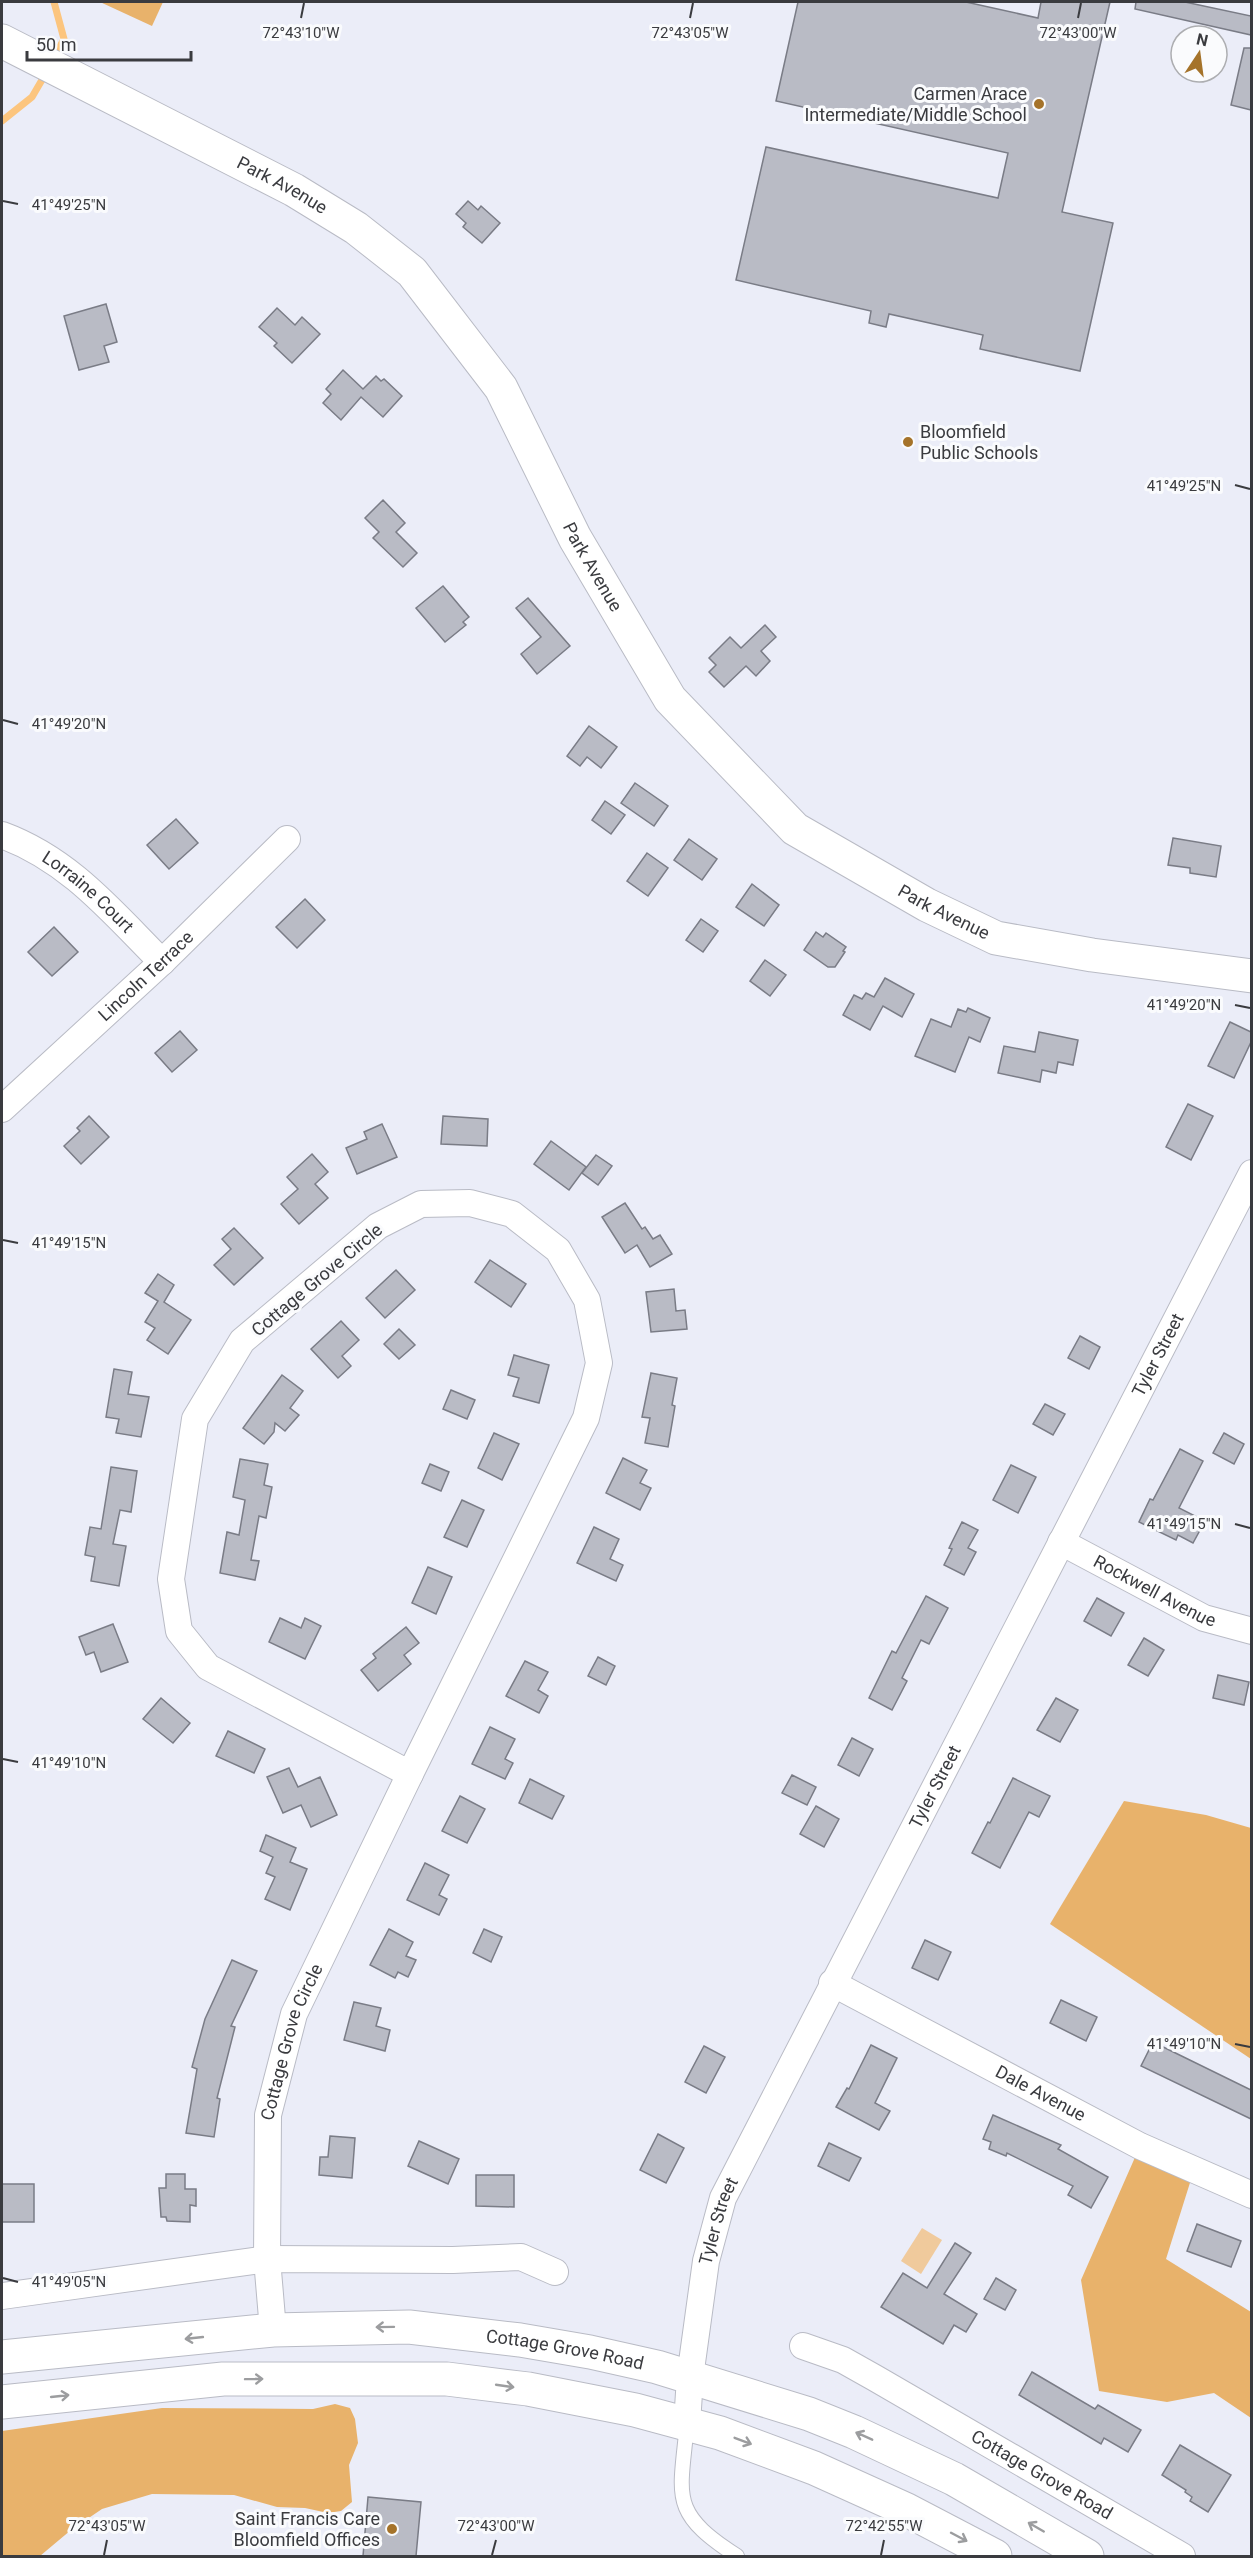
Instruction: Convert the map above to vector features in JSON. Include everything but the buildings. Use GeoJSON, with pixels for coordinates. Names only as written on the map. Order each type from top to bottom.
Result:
{"type":"FeatureCollection","features":[{"type":"Feature","properties":{"kind":"main road","name":"Park Avenue"},"geometry":{"type":"LineString","coordinates":[[2,41],[294,190],[356,228],[412,272],[501,388],[575,538],[670,699],[795,829],[927,905],[996,938],[1092,956],[1251,976]]}},
{"type":"Feature","properties":{"kind":"main road","name":"Cottage Grove Road"},"geometry":{"type":"LineString","coordinates":[[2,2357],[273,2330],[409,2327],[520,2340],[590,2352],[690,2377],[809,2414],[911,2457],[1087,2556]]}},
{"type":"Feature","properties":{"kind":"main road"},"geometry":{"type":"LineString","coordinates":[[2,2402],[223,2379],[447,2379],[539,2391],[635,2410],[720,2433],[814,2468],[907,2510],[995,2556]]}},
{"type":"Feature","properties":{"kind":"street","name":"Lorraine Court"},"geometry":{"type":"LineString","coordinates":[[2,835],[28,845],[78,878],[162,962]]}},
{"type":"Feature","properties":{"kind":"street","name":"Lincoln Terrace"},"geometry":{"type":"LineString","coordinates":[[2,1109],[162,962],[286,839]]}},
{"type":"Feature","properties":{"kind":"street","name":"Tyler Street"},"geometry":{"type":"LineString","coordinates":[[687,2424],[690,2377],[706,2261],[723,2198],[1251,1173]]}},
{"type":"Feature","properties":{"kind":"street","name":"Cottage Grove Circle"},"geometry":{"type":"LineString","coordinates":[[273,2330],[267,2259],[268,2115],[294,2013],[586,1418],[599,1363],[588,1300],[558,1251],[512,1214],[470,1203],[421,1204],[378,1226],[243,1341],[195,1419],[171,1579],[179,1631],[208,1667],[410,1774]]}},
{"type":"Feature","properties":{"kind":"street","name":"Rockwell Avenue"},"geometry":{"type":"LineString","coordinates":[[1061,1542],[1204,1618],[1251,1631]]}},
{"type":"Feature","properties":{"kind":"street","name":"Dale Avenue"},"geometry":{"type":"LineString","coordinates":[[832,1983],[1140,2146],[1251,2195]]}},
{"type":"Feature","properties":{"kind":"street"},"geometry":{"type":"LineString","coordinates":[[2,2296],[267,2259],[453,2260],[521,2257],[555,2272]]}},
{"type":"Feature","properties":{"kind":"street","name":"Cottage Grove Road"},"geometry":{"type":"LineString","coordinates":[[803,2346],[843,2360],[1182,2556]]}},
{"type":"Feature","properties":{"kind":"lane"},"geometry":{"type":"LineString","coordinates":[[687,2424],[682,2475],[684,2507],[695,2524],[737,2556]]}},
{"type":"Feature","properties":{"kind":"shaded area"},"geometry":{"type":"Polygon","coordinates":[[[100,2],[163,2],[152,26],[100,2]]]}},
{"type":"Feature","properties":{"kind":"shaded area"},"geometry":{"type":"Polygon","coordinates":[[[1124,1801],[1206,1815],[1251,1828],[1251,2059],[1050,1924],[1124,1801]]]}},
{"type":"Feature","properties":{"kind":"shaded area"},"geometry":{"type":"Polygon","coordinates":[[[1140,2146],[1194,2170],[1166,2259],[1251,2312],[1251,2418],[1214,2393],[1167,2402],[1099,2391],[1081,2280],[1140,2146]]]}},
{"type":"Feature","properties":{"kind":"shaded area"},"geometry":{"type":"Polygon","coordinates":[[[922,2228],[942,2240],[921,2274],[901,2261],[922,2228]]]}},
{"type":"Feature","properties":{"kind":"shaded area"},"geometry":{"type":"Polygon","coordinates":[[[335,2404],[350,2408],[355,2419],[358,2443],[349,2465],[352,2502],[341,2511],[328,2513],[305,2508],[277,2507],[234,2495],[152,2494],[102,2509],[71,2530],[40,2556],[2,2556],[2,2431],[162,2408],[313,2409],[335,2404]]]}},
{"type":"Feature","properties":{"kind":"waterway"},"geometry":{"type":"LineString","coordinates":[[54,2],[64,39],[54,58]]}},
{"type":"Feature","properties":{"kind":"waterway"},"geometry":{"type":"LineString","coordinates":[[2,121],[32,97],[46,73]]}},
{"type":"Feature","properties":{"kind":"place","name":"Carmen Arace Intermediate/Middle School"},"geometry":{"type":"Point","coordinates":[1039,104]}},
{"type":"Feature","properties":{"kind":"place","name":"Bloomfield Public Schools"},"geometry":{"type":"Point","coordinates":[908,442]}},
{"type":"Feature","properties":{"kind":"place","name":"Saint Francis Care Bloomfield Offices"},"geometry":{"type":"Point","coordinates":[392,2529]}}]}
